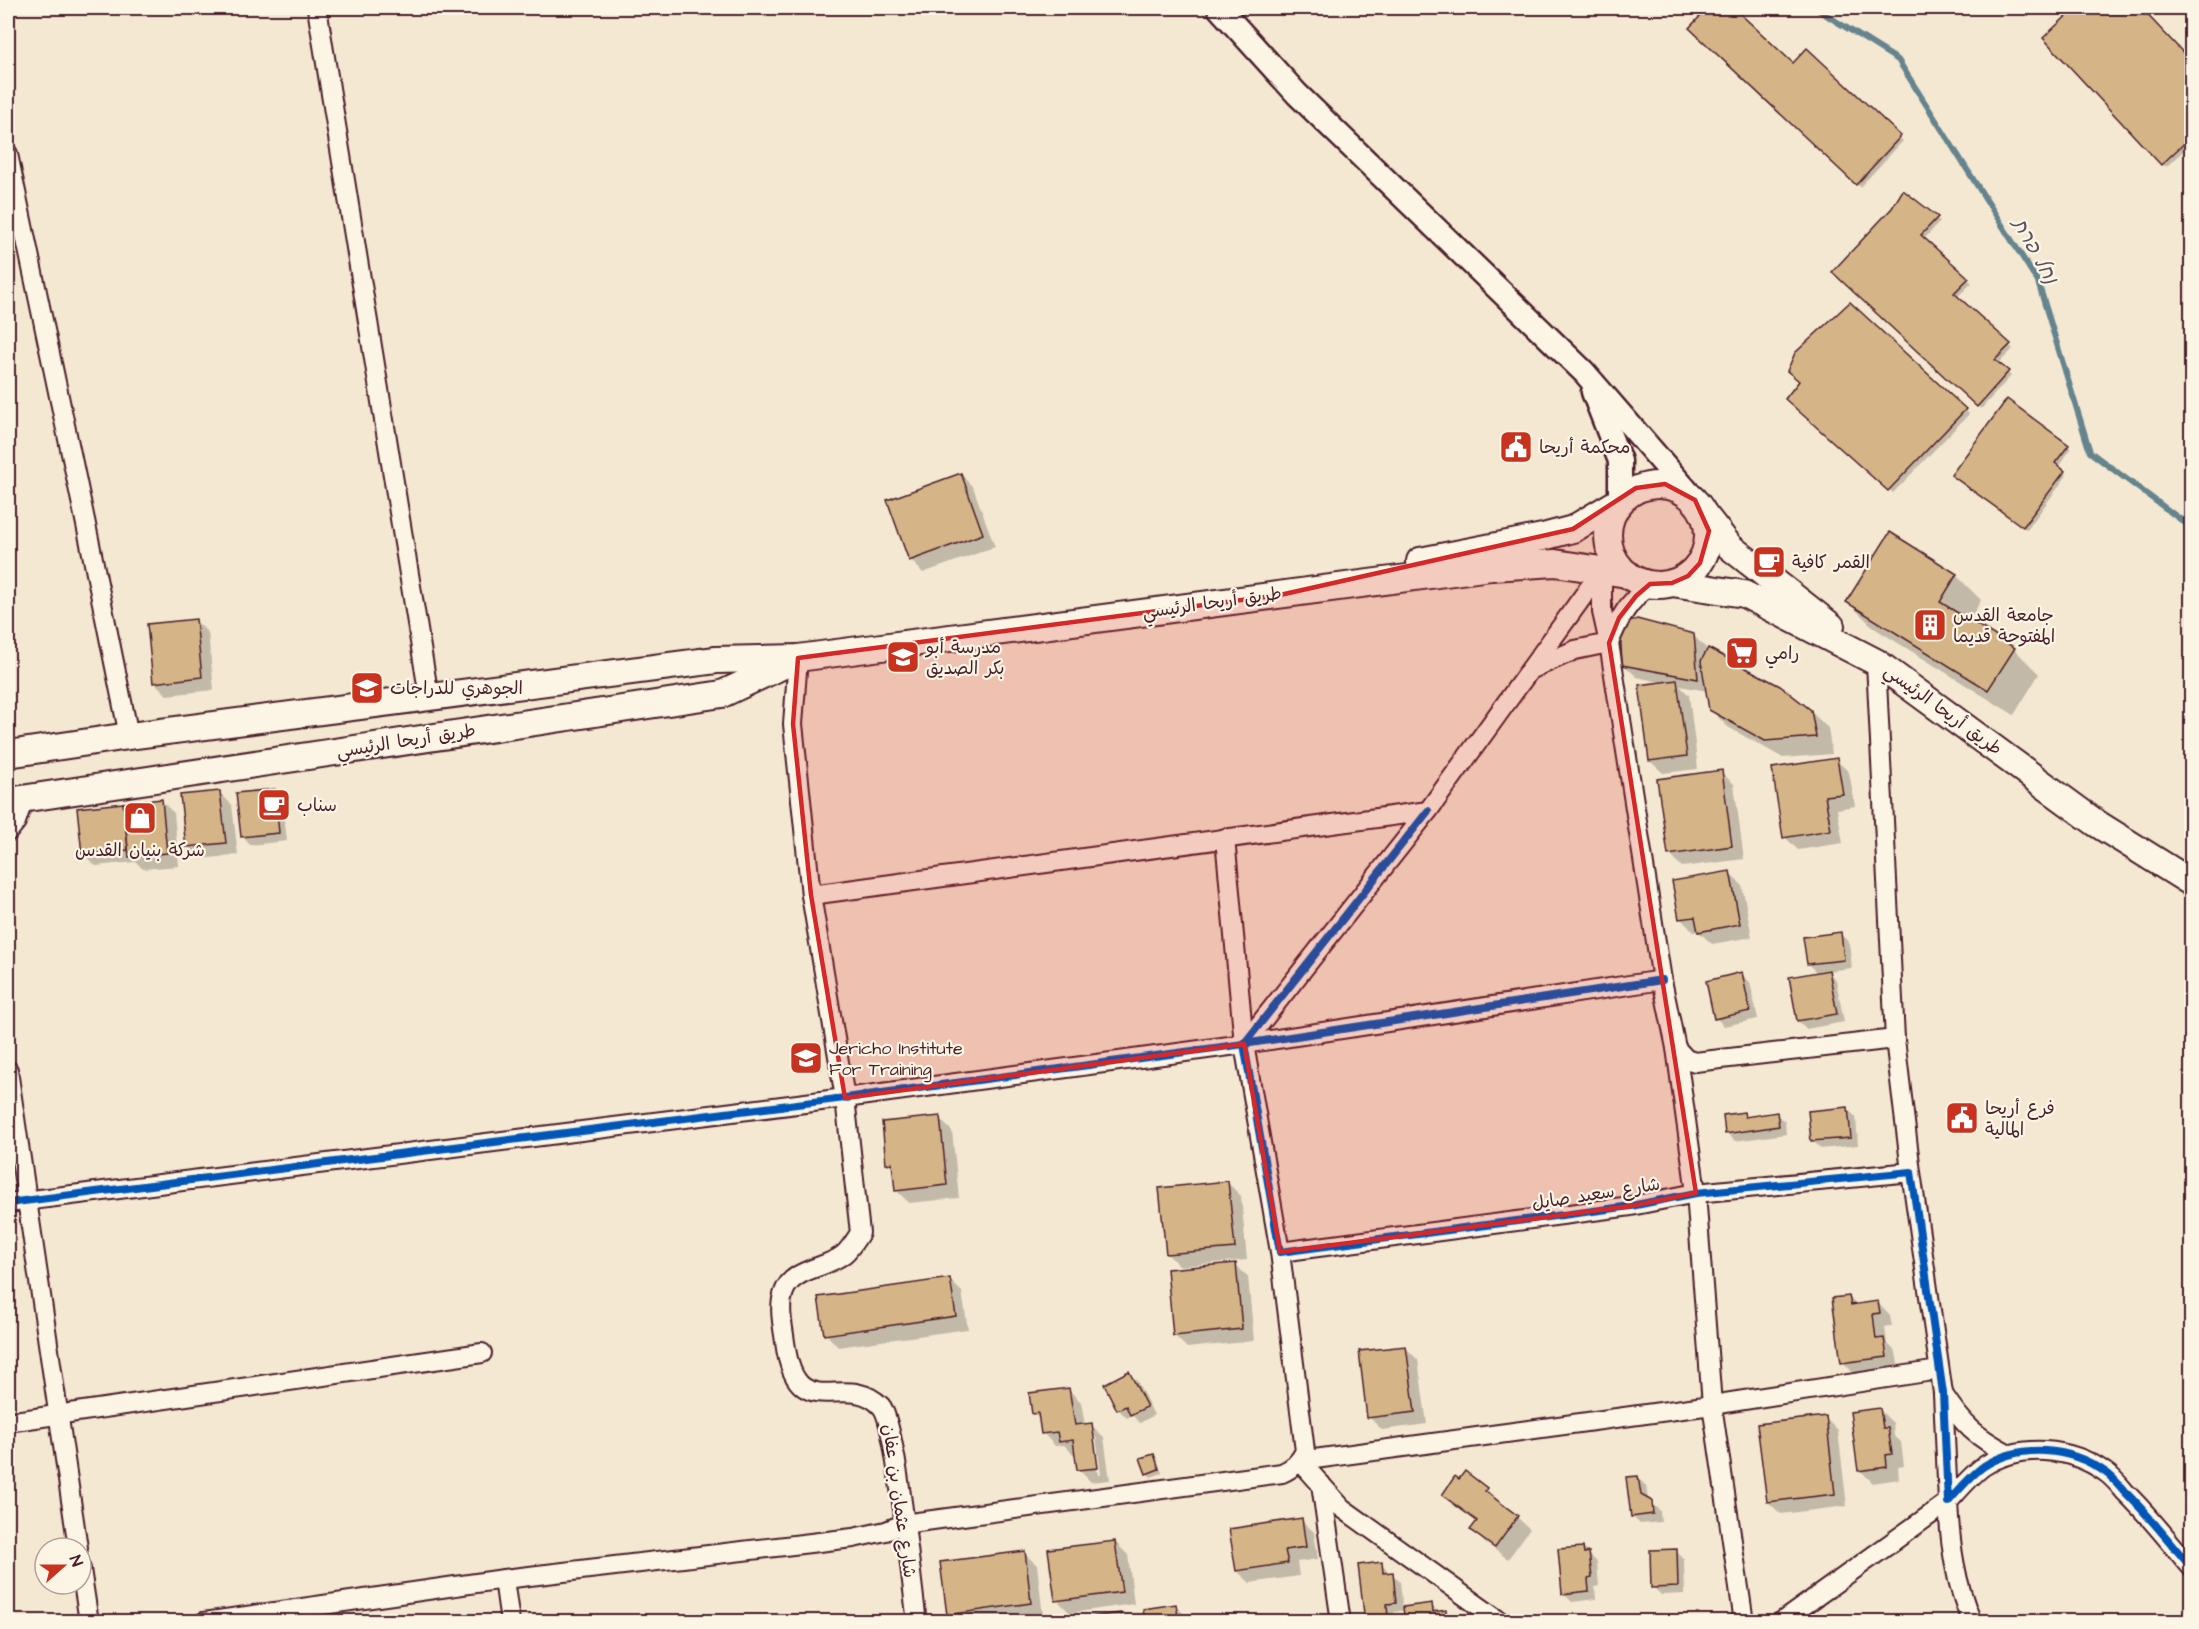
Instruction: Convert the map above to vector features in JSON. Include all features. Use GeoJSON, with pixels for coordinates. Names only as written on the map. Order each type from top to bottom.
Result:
{"type":"FeatureCollection","features":[{"type":"Feature","properties":{"kind":"main road"},"geometry":{"type":"LineString","coordinates":[[1280,594],[1423,560],[1565,531],[1587,522],[1636,488],[1665,484],[1681,489],[1700,507],[1730,547],[1876,662]]}},
{"type":"Feature","properties":{"kind":"main road"},"geometry":{"type":"LineString","coordinates":[[1620,501],[1612,515],[1608,530],[1610,547],[1616,561],[1615,572],[1641,582],[1661,584],[1688,576],[1700,563],[1707,548],[1708,531],[1700,507]]}},
{"type":"Feature","properties":{"kind":"main road","name":"طريق أريحا الرئيسي"},"geometry":{"type":"LineString","coordinates":[[8,754],[129,736],[716,660],[798,658],[1491,567],[1555,562],[1615,572]]}},
{"type":"Feature","properties":{"kind":"main road","name":"طريق أريحا الرئيسي"},"geometry":{"type":"LineString","coordinates":[[1661,584],[1744,594],[1876,662],[2096,823],[2192,883]]}},
{"type":"Feature","properties":{"kind":"main road","name":"طريق أريحا الرئيسي"},"geometry":{"type":"LineString","coordinates":[[16,800],[722,694],[798,658]]}},
{"type":"Feature","properties":{"kind":"street"},"geometry":{"type":"LineString","coordinates":[[317,8],[429,697]]}},
{"type":"Feature","properties":{"kind":"street"},"geometry":{"type":"LineString","coordinates":[[1219,8],[1297,94],[1584,372],[1700,507]]}},
{"type":"Feature","properties":{"kind":"street"},"geometry":{"type":"LineString","coordinates":[[8,154],[129,736]]}},
{"type":"Feature","properties":{"kind":"street"},"geometry":{"type":"LineString","coordinates":[[1584,372],[1604,416],[1620,461],[1620,501]]}},
{"type":"Feature","properties":{"kind":"street"},"geometry":{"type":"LineString","coordinates":[[1615,572],[1602,612],[1609,643],[1662,980],[1676,1048],[1696,1193],[1712,1405],[1744,1622]]}},
{"type":"Feature","properties":{"kind":"street"},"geometry":{"type":"LineString","coordinates":[[1244,1044],[1428,811],[1528,671],[1615,572]]}},
{"type":"Feature","properties":{"kind":"street"},"geometry":{"type":"LineString","coordinates":[[1609,643],[1627,605],[1661,584]]}},
{"type":"Feature","properties":{"kind":"street"},"geometry":{"type":"LineString","coordinates":[[1528,671],[1575,650],[1609,643]]}},
{"type":"Feature","properties":{"kind":"street","name":"شارع عثمان بن عفان"},"geometry":{"type":"LineString","coordinates":[[798,658],[793,724],[811,895],[845,1098],[860,1233],[842,1256],[789,1281],[783,1293],[781,1309],[788,1363],[799,1384],[810,1391],[860,1394],[872,1399],[887,1414],[895,1453],[917,1622]]}},
{"type":"Feature","properties":{"kind":"street"},"geometry":{"type":"LineString","coordinates":[[1876,662],[1895,1039],[1942,1393],[1949,1541],[1955,1572],[1972,1622]]}},
{"type":"Feature","properties":{"kind":"street"},"geometry":{"type":"LineString","coordinates":[[8,832],[16,822],[16,800]]}},
{"type":"Feature","properties":{"kind":"street"},"geometry":{"type":"LineString","coordinates":[[811,895],[1428,811]]}},
{"type":"Feature","properties":{"kind":"street"},"geometry":{"type":"LineString","coordinates":[[204,1622],[504,1579],[853,1538],[886,1531],[903,1524],[1282,1473],[1291,1469],[1300,1461],[1305,1451],[1280,1252],[1244,1044],[1225,838]]}},
{"type":"Feature","properties":{"kind":"street"},"geometry":{"type":"LineString","coordinates":[[8,1203],[845,1098],[1244,1044],[1662,980]]}},
{"type":"Feature","properties":{"kind":"street"},"geometry":{"type":"LineString","coordinates":[[1676,1048],[1686,1059],[1695,1062],[1895,1039]]}},
{"type":"Feature","properties":{"kind":"street"},"geometry":{"type":"LineString","coordinates":[[8,1070],[76,1536]]}},
{"type":"Feature","properties":{"kind":"street","name":"شارع سعيد صايل"},"geometry":{"type":"LineString","coordinates":[[1280,1252],[1631,1206],[1696,1193],[1911,1172]]}},
{"type":"Feature","properties":{"kind":"street"},"geometry":{"type":"LineString","coordinates":[[8,1422],[482,1353]]}},
{"type":"Feature","properties":{"kind":"street"},"geometry":{"type":"LineString","coordinates":[[1300,1461],[1712,1405],[1939,1370]]}},
{"type":"Feature","properties":{"kind":"street"},"geometry":{"type":"LineString","coordinates":[[1942,1393],[1965,1425],[1987,1443],[2009,1454]]}},
{"type":"Feature","properties":{"kind":"street"},"geometry":{"type":"LineString","coordinates":[[1781,1622],[1948,1502],[1983,1467],[2009,1454],[2029,1450],[2049,1451],[2077,1457],[2106,1472],[2192,1568]]}},
{"type":"Feature","properties":{"kind":"street"},"geometry":{"type":"LineString","coordinates":[[1300,1461],[1342,1508],[1501,1622]]}},
{"type":"Feature","properties":{"kind":"street"},"geometry":{"type":"LineString","coordinates":[[1321,1484],[1341,1622]]}},
{"type":"Feature","properties":{"kind":"street"},"geometry":{"type":"LineString","coordinates":[[504,1579],[510,1622]]}},
{"type":"Feature","properties":{"kind":"street"},"geometry":{"type":"LineString","coordinates":[[85,1596],[89,1622]]}},
{"type":"Feature","properties":{"kind":"highlighted area"},"geometry":{"type":"Polygon","coordinates":[[[1665,484],[1695,500],[1709,531],[1700,563],[1688,576],[1672,583],[1650,584],[1636,596],[1619,618],[1609,643],[1696,1193],[1631,1206],[1280,1252],[1244,1044],[845,1098],[811,895],[793,724],[798,658],[1280,595],[1573,529],[1636,488],[1665,484]]]}},
{"type":"Feature","properties":{"kind":"building"},"geometry":{"type":"Polygon","coordinates":[[[1708,8],[1734,8],[1793,63],[1807,48],[1901,136],[1856,185],[1689,28],[1708,8]]]}},
{"type":"Feature","properties":{"kind":"building"},"geometry":{"type":"Polygon","coordinates":[[[2075,8],[2141,8],[2192,62],[2192,136],[2161,165],[2043,38],[2075,8]]]}},
{"type":"Feature","properties":{"kind":"building"},"geometry":{"type":"Polygon","coordinates":[[[1903,190],[1938,217],[1921,235],[1969,278],[1954,293],[2011,344],[1995,360],[2009,371],[1977,407],[1832,272],[1892,208],[1903,190]]]}},
{"type":"Feature","properties":{"kind":"building"},"geometry":{"type":"Polygon","coordinates":[[[1850,302],[1966,409],[1888,491],[1785,399],[1799,381],[1787,371],[1795,353],[1850,302]]]}},
{"type":"Feature","properties":{"kind":"building"},"geometry":{"type":"Polygon","coordinates":[[[2007,399],[2069,445],[2055,463],[2065,471],[2023,527],[1951,475],[2007,399]]]}},
{"type":"Feature","properties":{"kind":"building"},"geometry":{"type":"Polygon","coordinates":[[[961,473],[983,534],[909,561],[887,500],[961,473]]]}},
{"type":"Feature","properties":{"kind":"building","name":"جامعة القدس المفتوحة قديما"},"geometry":{"type":"Polygon","coordinates":[[[1890,532],[1957,574],[1940,602],[2015,648],[1988,690],[1846,602],[1890,532]]]}},
{"type":"Feature","properties":{"kind":"building"},"geometry":{"type":"Polygon","coordinates":[[[196,619],[202,677],[153,683],[147,624],[196,619]]]}},
{"type":"Feature","properties":{"kind":"building"},"geometry":{"type":"Polygon","coordinates":[[[1637,619],[1694,634],[1698,679],[1622,665],[1620,626],[1637,619]]]}},
{"type":"Feature","properties":{"kind":"building"},"geometry":{"type":"Polygon","coordinates":[[[1708,648],[1780,686],[1811,710],[1816,737],[1765,741],[1709,710],[1701,661],[1708,648]]]}},
{"type":"Feature","properties":{"kind":"building"},"geometry":{"type":"Polygon","coordinates":[[[1677,680],[1687,756],[1649,761],[1639,685],[1677,680]]]}},
{"type":"Feature","properties":{"kind":"building"},"geometry":{"type":"Polygon","coordinates":[[[1837,758],[1843,794],[1825,796],[1831,830],[1783,838],[1772,768],[1837,758]]]}},
{"type":"Feature","properties":{"kind":"building"},"geometry":{"type":"Polygon","coordinates":[[[1722,770],[1732,846],[1668,855],[1657,779],[1722,770]]]}},
{"type":"Feature","properties":{"kind":"building"},"geometry":{"type":"Polygon","coordinates":[[[275,789],[279,833],[241,837],[236,793],[275,789]]]}},
{"type":"Feature","properties":{"kind":"building"},"geometry":{"type":"Polygon","coordinates":[[[220,791],[226,843],[186,847],[180,795],[220,791]]]}},
{"type":"Feature","properties":{"kind":"building"},"geometry":{"type":"Polygon","coordinates":[[[162,799],[167,853],[129,857],[123,803],[162,799]]]}},
{"type":"Feature","properties":{"kind":"building"},"geometry":{"type":"Polygon","coordinates":[[[123,803],[128,850],[82,854],[77,808],[123,803]]]}},
{"type":"Feature","properties":{"kind":"building"},"geometry":{"type":"Polygon","coordinates":[[[1730,871],[1740,924],[1698,932],[1695,917],[1679,919],[1672,881],[1730,871]]]}},
{"type":"Feature","properties":{"kind":"building"},"geometry":{"type":"Polygon","coordinates":[[[1841,932],[1844,960],[1807,964],[1803,937],[1841,932]]]}},
{"type":"Feature","properties":{"kind":"building"},"geometry":{"type":"Polygon","coordinates":[[[1829,970],[1837,1014],[1797,1021],[1789,977],[1829,970]]]}},
{"type":"Feature","properties":{"kind":"building"},"geometry":{"type":"Polygon","coordinates":[[[1742,972],[1750,1011],[1714,1019],[1706,981],[1742,972]]]}},
{"type":"Feature","properties":{"kind":"building"},"geometry":{"type":"Polygon","coordinates":[[[1848,1107],[1851,1138],[1811,1141],[1808,1111],[1848,1107]]]}},
{"type":"Feature","properties":{"kind":"building"},"geometry":{"type":"Polygon","coordinates":[[[1744,1112],[1745,1117],[1777,1112],[1779,1126],[1725,1134],[1723,1115],[1744,1112]]]}},
{"type":"Feature","properties":{"kind":"building"},"geometry":{"type":"Polygon","coordinates":[[[940,1116],[947,1185],[895,1191],[892,1163],[886,1164],[882,1122],[940,1116]]]}},
{"type":"Feature","properties":{"kind":"building"},"geometry":{"type":"Polygon","coordinates":[[[1228,1181],[1235,1248],[1166,1254],[1159,1188],[1228,1181]]]}},
{"type":"Feature","properties":{"kind":"building"},"geometry":{"type":"Polygon","coordinates":[[[1236,1263],[1242,1329],[1173,1336],[1167,1269],[1236,1263]]]}},
{"type":"Feature","properties":{"kind":"building"},"geometry":{"type":"Polygon","coordinates":[[[950,1278],[956,1316],[824,1335],[818,1297],[950,1278]]]}},
{"type":"Feature","properties":{"kind":"building"},"geometry":{"type":"Polygon","coordinates":[[[1849,1296],[1851,1305],[1878,1301],[1880,1313],[1873,1314],[1876,1339],[1884,1338],[1887,1357],[1841,1363],[1832,1298],[1849,1296]]]}},
{"type":"Feature","properties":{"kind":"building"},"geometry":{"type":"Polygon","coordinates":[[[1406,1346],[1415,1412],[1367,1418],[1359,1351],[1406,1346]]]}},
{"type":"Feature","properties":{"kind":"building"},"geometry":{"type":"Polygon","coordinates":[[[1129,1371],[1147,1407],[1130,1415],[1126,1406],[1117,1410],[1104,1384],[1129,1371]]]}},
{"type":"Feature","properties":{"kind":"building"},"geometry":{"type":"Polygon","coordinates":[[[1069,1388],[1075,1425],[1092,1423],[1098,1468],[1077,1470],[1073,1440],[1059,1442],[1057,1432],[1041,1434],[1038,1413],[1032,1414],[1029,1393],[1069,1388]]]}},
{"type":"Feature","properties":{"kind":"building"},"geometry":{"type":"Polygon","coordinates":[[[1880,1408],[1883,1428],[1888,1428],[1892,1454],[1886,1455],[1887,1467],[1858,1471],[1850,1412],[1880,1408]]]}},
{"type":"Feature","properties":{"kind":"building"},"geometry":{"type":"Polygon","coordinates":[[[1826,1416],[1835,1494],[1767,1502],[1757,1424],[1826,1416]]]}},
{"type":"Feature","properties":{"kind":"building"},"geometry":{"type":"Polygon","coordinates":[[[1154,1454],[1159,1469],[1146,1474],[1140,1458],[1154,1454]]]}},
{"type":"Feature","properties":{"kind":"building"},"geometry":{"type":"Polygon","coordinates":[[[1465,1471],[1487,1488],[1485,1491],[1518,1516],[1495,1548],[1470,1530],[1477,1521],[1442,1495],[1455,1476],[1459,1479],[1465,1471]]]}},
{"type":"Feature","properties":{"kind":"building"},"geometry":{"type":"Polygon","coordinates":[[[1638,1476],[1641,1495],[1652,1501],[1653,1514],[1631,1517],[1626,1477],[1638,1476]]]}},
{"type":"Feature","properties":{"kind":"building"},"geometry":{"type":"Polygon","coordinates":[[[1302,1518],[1306,1547],[1285,1550],[1288,1563],[1236,1571],[1229,1529],[1302,1518]]]}},
{"type":"Feature","properties":{"kind":"building"},"geometry":{"type":"Polygon","coordinates":[[[1115,1541],[1122,1592],[1055,1601],[1048,1549],[1115,1541]]]}},
{"type":"Feature","properties":{"kind":"building"},"geometry":{"type":"Polygon","coordinates":[[[1583,1547],[1584,1553],[1589,1552],[1592,1578],[1588,1579],[1589,1591],[1562,1594],[1558,1549],[1583,1547]]]}},
{"type":"Feature","properties":{"kind":"building"},"geometry":{"type":"Polygon","coordinates":[[[1677,1549],[1678,1587],[1651,1588],[1650,1550],[1677,1549]]]}},
{"type":"Feature","properties":{"kind":"building"},"geometry":{"type":"Polygon","coordinates":[[[1025,1551],[1031,1603],[947,1615],[940,1562],[1025,1551]]]}},
{"type":"Feature","properties":{"kind":"building"},"geometry":{"type":"Polygon","coordinates":[[[1382,1562],[1383,1573],[1393,1572],[1396,1603],[1387,1604],[1388,1619],[1365,1622],[1358,1565],[1382,1562]]]}},
{"type":"Feature","properties":{"kind":"building"},"geometry":{"type":"Polygon","coordinates":[[[1432,1603],[1433,1612],[1446,1610],[1447,1622],[1391,1622],[1391,1618],[1404,1616],[1403,1607],[1432,1603]]]}},
{"type":"Feature","properties":{"kind":"building"},"geometry":{"type":"Polygon","coordinates":[[[1176,1604],[1179,1622],[1145,1622],[1143,1609],[1176,1604]]]}},
{"type":"Feature","properties":{"kind":"building"},"geometry":{"type":"Polygon","coordinates":[[[1121,1613],[1122,1622],[1073,1622],[1073,1619],[1121,1613]]]}},
{"type":"Feature","properties":{"kind":"waterway","name":"נחל פרת"},"geometry":{"type":"LineString","coordinates":[[1815,8],[1898,60],[2038,282],[2090,452],[2192,528]]}},
{"type":"Feature","properties":{"kind":"cycle path"},"geometry":{"type":"LineString","coordinates":[[8,1203],[845,1098],[1244,1044],[1428,811]]}},
{"type":"Feature","properties":{"kind":"cycle path"},"geometry":{"type":"LineString","coordinates":[[1662,980],[1244,1044],[1280,1252],[1631,1206],[1696,1193],[1911,1172],[1943,1393],[1948,1502],[1979,1470],[1998,1459],[2029,1451],[2045,1451],[2077,1457],[2111,1476],[2192,1568]]}},
{"type":"Feature","properties":{"kind":"place","name":"محكمة أريحا"},"geometry":{"type":"Point","coordinates":[1516,447]}},
{"type":"Feature","properties":{"kind":"place","name":"القمر كافية"},"geometry":{"type":"Point","coordinates":[1769,562]}},
{"type":"Feature","properties":{"kind":"place","name":"جامعة القدس المفتوحة قديما"},"geometry":{"type":"Point","coordinates":[1930,625]}},
{"type":"Feature","properties":{"kind":"place","name":"رامي"},"geometry":{"type":"Point","coordinates":[1742,653]}},
{"type":"Feature","properties":{"kind":"place","name":"مدرسة أبو بكر الصديق"},"geometry":{"type":"Point","coordinates":[903,657]}},
{"type":"Feature","properties":{"kind":"place","name":"الجوهري للدراجات"},"geometry":{"type":"Point","coordinates":[367,688]}},
{"type":"Feature","properties":{"kind":"place","name":"سناب"},"geometry":{"type":"Point","coordinates":[274,805]}},
{"type":"Feature","properties":{"kind":"place","name":"شركة بنيان القدس"},"geometry":{"type":"Point","coordinates":[140,818]}},
{"type":"Feature","properties":{"kind":"place","name":"Jericho Institute For Training"},"geometry":{"type":"Point","coordinates":[806,1058]}},
{"type":"Feature","properties":{"kind":"place","name":"فرع أريحا المالية"},"geometry":{"type":"Point","coordinates":[1962,1118]}}]}
